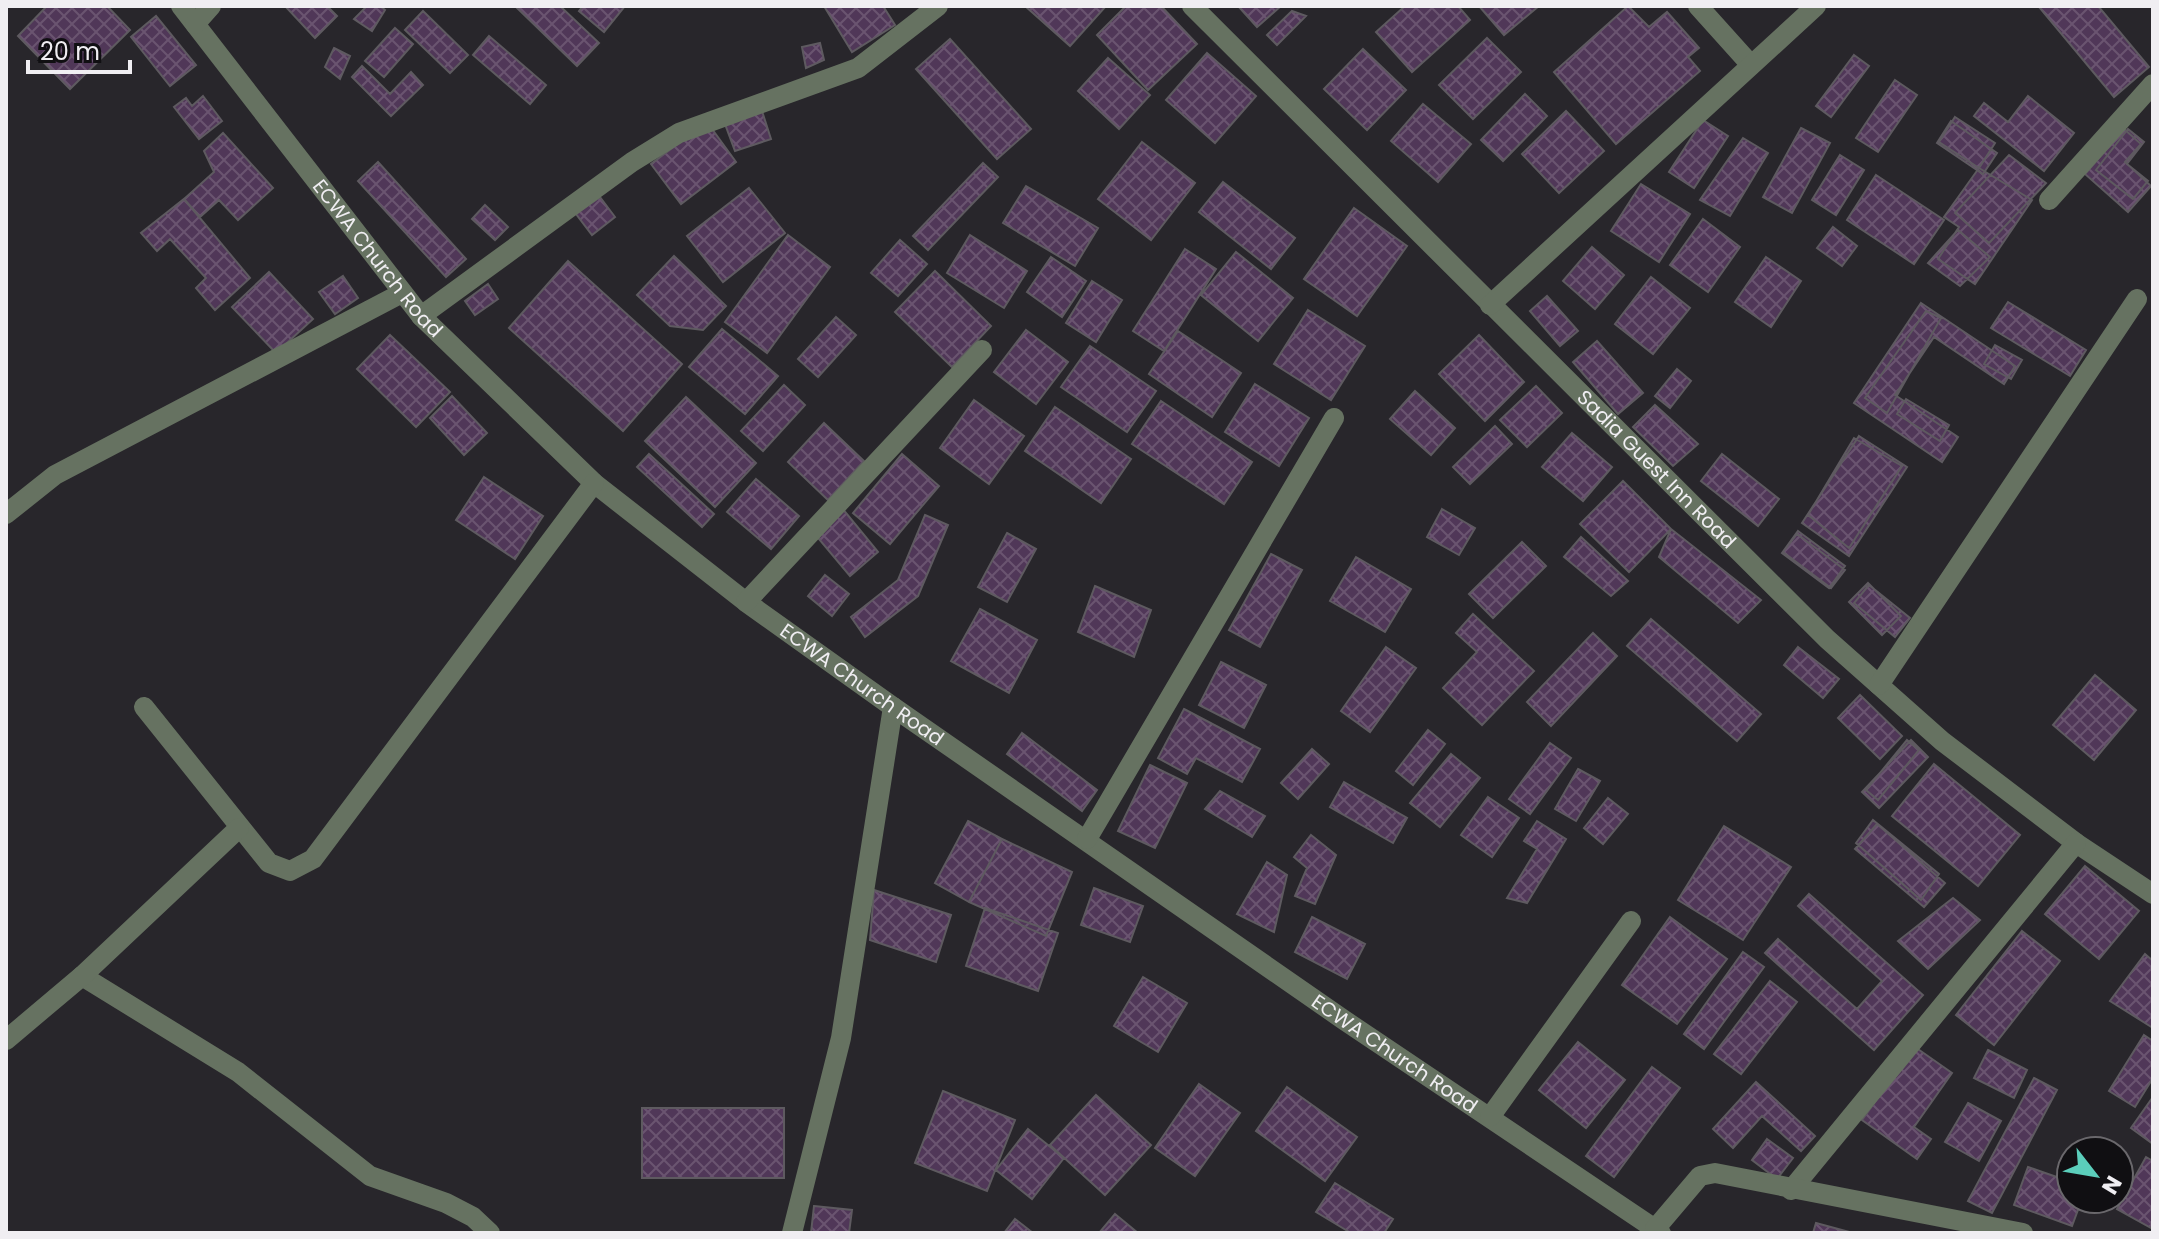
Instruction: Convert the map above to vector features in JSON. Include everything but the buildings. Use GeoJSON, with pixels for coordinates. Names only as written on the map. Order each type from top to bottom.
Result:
{"type":"FeatureCollection","features":[{"type":"Feature","properties":{"kind":"street","name":"ECWA Church Road"},"geometry":{"type":"LineString","coordinates":[[181,6],[421,316],[594,483],[746,602],[893,707],[1344,1020],[1658,1231]]}},
{"type":"Feature","properties":{"kind":"street"},"geometry":{"type":"LineString","coordinates":[[195,24],[211,6]]}},
{"type":"Feature","properties":{"kind":"street"},"geometry":{"type":"LineString","coordinates":[[421,316],[632,162],[679,133],[858,68],[938,6]]}},
{"type":"Feature","properties":{"kind":"street","name":"Sadia Guest Inn Road"},"geometry":{"type":"LineString","coordinates":[[1192,6],[1649,465],[1879,685],[1942,741],[2076,843],[2153,894]]}},
{"type":"Feature","properties":{"kind":"street"},"geometry":{"type":"LineString","coordinates":[[1698,6],[1751,65]]}},
{"type":"Feature","properties":{"kind":"street"},"geometry":{"type":"LineString","coordinates":[[1490,305],[1816,6]]}},
{"type":"Feature","properties":{"kind":"street"},"geometry":{"type":"LineString","coordinates":[[2049,200],[2153,84]]}},
{"type":"Feature","properties":{"kind":"street"},"geometry":{"type":"LineString","coordinates":[[6,514],[55,475],[402,293]]}},
{"type":"Feature","properties":{"kind":"street"},"geometry":{"type":"LineString","coordinates":[[1879,685],[2137,299]]}},
{"type":"Feature","properties":{"kind":"street"},"geometry":{"type":"LineString","coordinates":[[746,602],[982,350]]}},
{"type":"Feature","properties":{"kind":"street"},"geometry":{"type":"LineString","coordinates":[[1087,839],[1334,418]]}},
{"type":"Feature","properties":{"kind":"street"},"geometry":{"type":"LineString","coordinates":[[144,707],[269,863],[290,871],[313,859],[594,483]]}},
{"type":"Feature","properties":{"kind":"street"},"geometry":{"type":"LineString","coordinates":[[792,1233],[841,1038],[893,707]]}},
{"type":"Feature","properties":{"kind":"street"},"geometry":{"type":"LineString","coordinates":[[6,1040],[82,976],[239,828]]}},
{"type":"Feature","properties":{"kind":"street"},"geometry":{"type":"LineString","coordinates":[[1791,1190],[2076,843]]}},
{"type":"Feature","properties":{"kind":"street"},"geometry":{"type":"LineString","coordinates":[[1490,1117],[1631,921]]}},
{"type":"Feature","properties":{"kind":"street"},"geometry":{"type":"LineString","coordinates":[[82,976],[238,1072],[370,1176],[446,1203],[473,1217],[490,1233]]}},
{"type":"Feature","properties":{"kind":"street"},"geometry":{"type":"LineString","coordinates":[[1658,1231],[1700,1176],[1715,1173],[2023,1233]]}}]}
